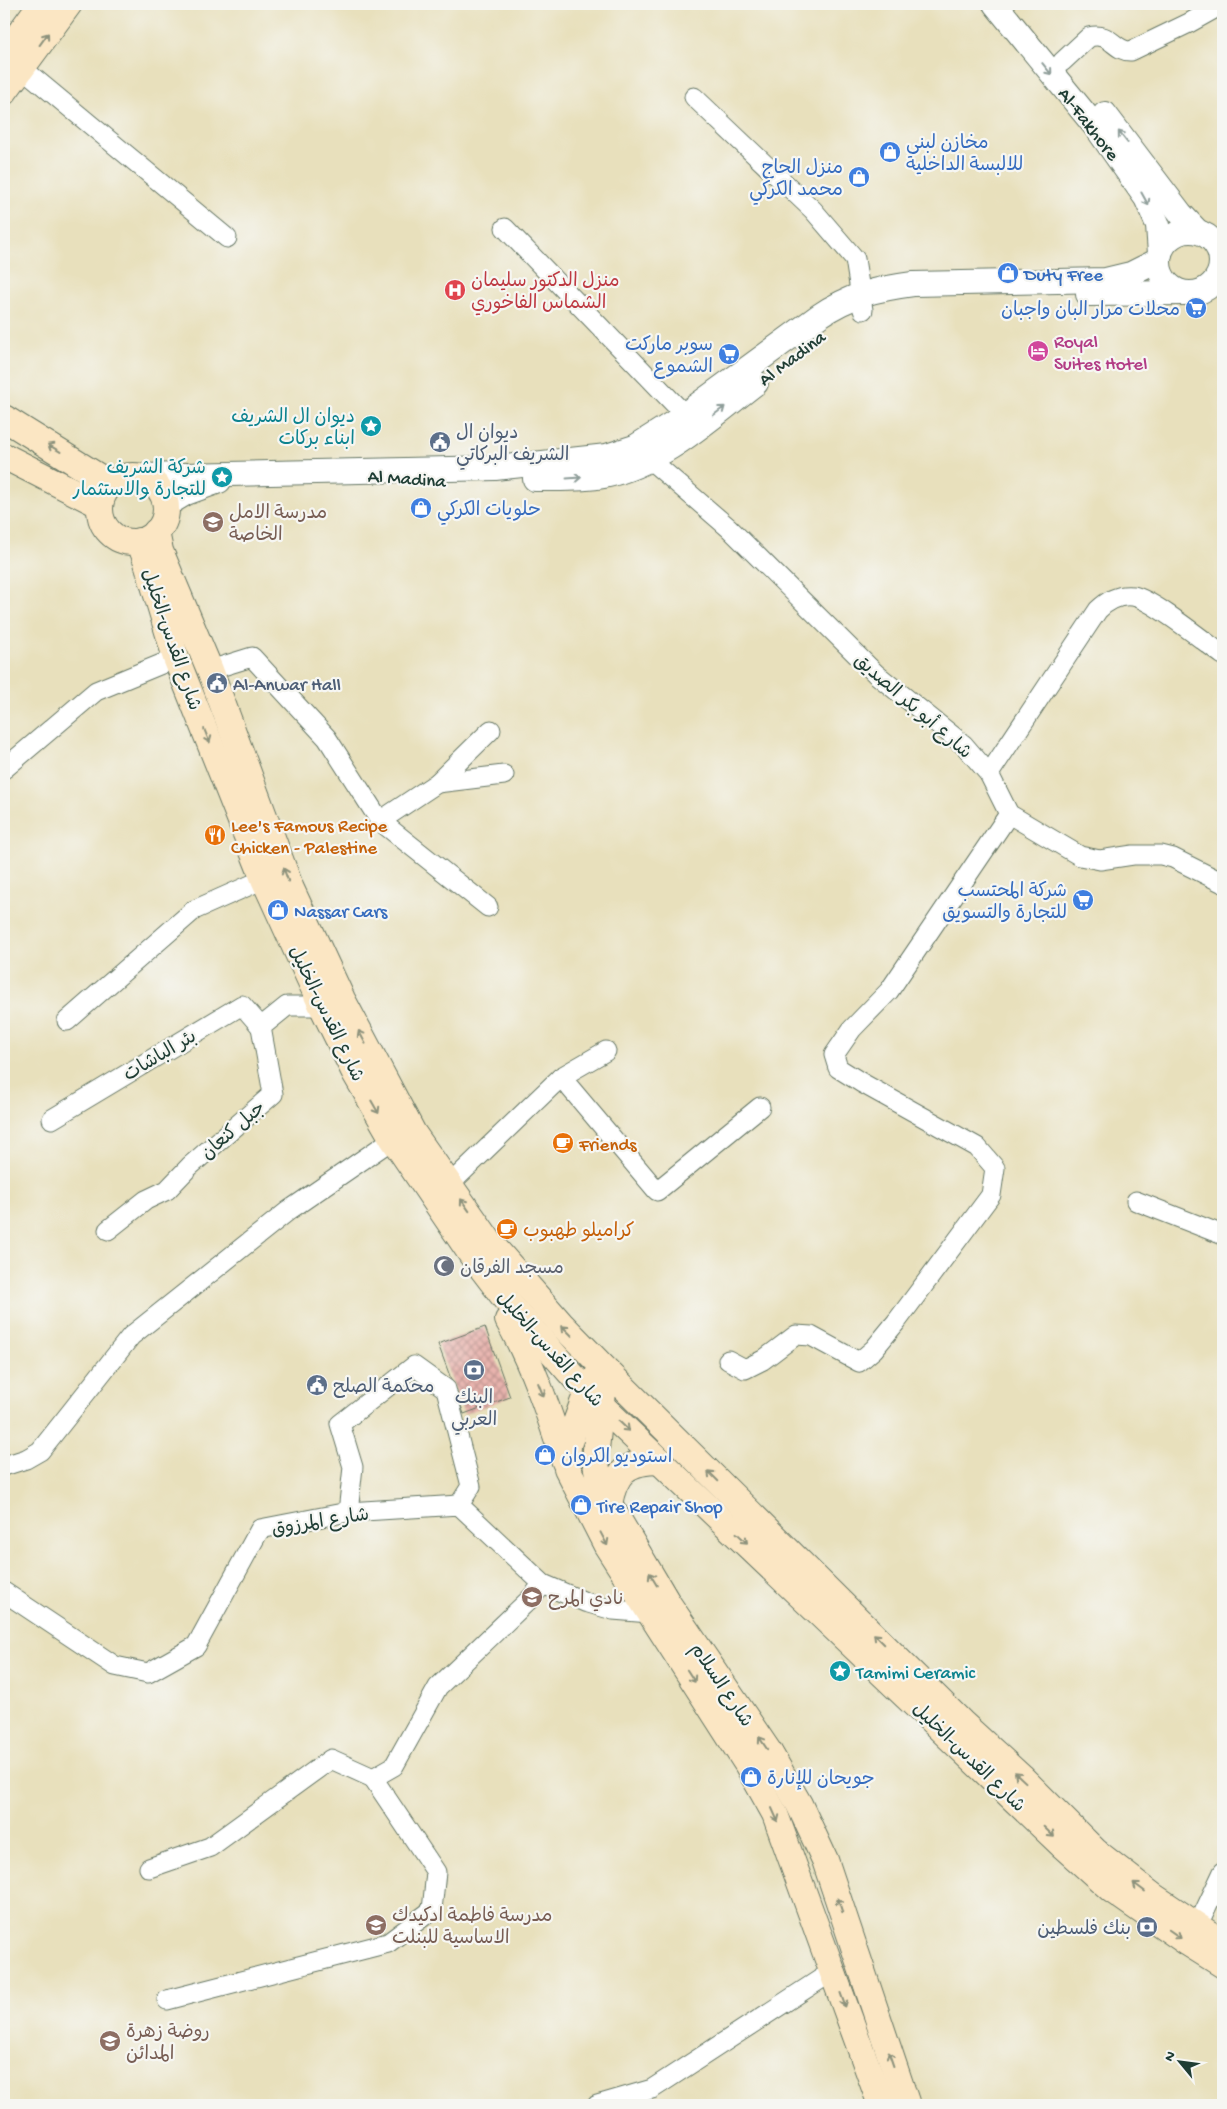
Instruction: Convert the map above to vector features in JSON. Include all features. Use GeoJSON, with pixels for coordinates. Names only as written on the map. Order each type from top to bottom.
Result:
{"type":"FeatureCollection","features":[{"type":"Feature","properties":{"kind":"main road"},"geometry":{"type":"LineString","coordinates":[[4,92],[13,61],[41,4]]}},
{"type":"Feature","properties":{"kind":"main road"},"geometry":{"type":"LineString","coordinates":[[13,61],[69,4]]}},
{"type":"Feature","properties":{"kind":"main road"},"geometry":{"type":"LineString","coordinates":[[4,419],[105,494]]}},
{"type":"Feature","properties":{"kind":"main road"},"geometry":{"type":"LineString","coordinates":[[4,456],[105,494]]}},
{"type":"Feature","properties":{"kind":"main road"},"geometry":{"type":"LineString","coordinates":[[129,475],[140,476],[150,480],[158,487],[166,505],[162,524],[147,537],[124,540],[110,533],[102,520],[105,494],[119,478],[129,475]]}},
{"type":"Feature","properties":{"kind":"main road","name":"شارع القدس-الخليل"},"geometry":{"type":"LineString","coordinates":[[147,537],[176,658],[264,879],[355,1073],[393,1139],[471,1254],[507,1301],[595,1399],[1070,1852],[1112,1890],[1223,1965]]}},
{"type":"Feature","properties":{"kind":"main road","name":"شارع القدس-الخليل"},"geometry":{"type":"LineString","coordinates":[[147,537],[160,551],[210,670],[291,889],[342,999],[413,1133],[491,1244],[561,1324],[602,1366],[961,1722],[1027,1783],[1082,1839],[1130,1879],[1197,1927],[1223,1943]]}},
{"type":"Feature","properties":{"kind":"main road","name":"شارع السلام"},"geometry":{"type":"LineString","coordinates":[[471,1254],[524,1348],[546,1402],[567,1468],[607,1546],[659,1608],[769,1752],[799,1804],[825,1860],[907,2105]]}},
{"type":"Feature","properties":{"kind":"main road","name":"شارع السلام"},"geometry":{"type":"LineString","coordinates":[[602,1366],[595,1399],[595,1459],[600,1484],[659,1608],[775,1814],[881,2105]]}},
{"type":"Feature","properties":{"kind":"main road","name":"شارع السلام"},"geometry":{"type":"LineString","coordinates":[[567,1468],[568,1445],[577,1419],[595,1399]]}},
{"type":"Feature","properties":{"kind":"main road"},"geometry":{"type":"LineString","coordinates":[[609,1504],[613,1486],[622,1472],[634,1464],[645,1461],[660,1461]]}},
{"type":"Feature","properties":{"kind":"street","name":"Al-Fakhore"},"geometry":{"type":"LineString","coordinates":[[996,4],[1099,131],[1146,198],[1158,225],[1159,257]]}},
{"type":"Feature","properties":{"kind":"street","name":"Al-Fakhore"},"geometry":{"type":"LineString","coordinates":[[1012,4],[1062,62],[1128,143],[1181,214],[1197,231]]}},
{"type":"Feature","properties":{"kind":"street"},"geometry":{"type":"LineString","coordinates":[[1062,62],[1089,37],[1105,37],[1122,50],[1131,52],[1190,23],[1223,4]]}},
{"type":"Feature","properties":{"kind":"street"},"geometry":{"type":"LineString","coordinates":[[13,61],[227,238]]}},
{"type":"Feature","properties":{"kind":"street"},"geometry":{"type":"LineString","coordinates":[[694,97],[813,210],[855,259],[861,302]]}},
{"type":"Feature","properties":{"kind":"street"},"geometry":{"type":"LineString","coordinates":[[504,228],[685,415]]}},
{"type":"Feature","properties":{"kind":"street","name":"Al Madina"},"geometry":{"type":"LineString","coordinates":[[266,474],[496,468],[642,453],[688,435],[811,341],[842,320],[861,302],[887,287],[913,284],[1106,280],[1130,274],[1159,257],[1163,245],[1177,233],[1187,230],[1197,231]]}},
{"type":"Feature","properties":{"kind":"street"},"geometry":{"type":"LineString","coordinates":[[1159,257],[1161,275],[1167,283],[1175,289],[1203,293],[1211,285],[1222,263],[1219,249],[1214,240],[1206,234],[1197,231]]}},
{"type":"Feature","properties":{"kind":"street","name":"Al Madina"},"geometry":{"type":"LineString","coordinates":[[642,453],[685,415],[838,303],[895,302],[925,298],[1203,293]]}},
{"type":"Feature","properties":{"kind":"street","name":"شارع أبو بكر الصديق"},"geometry":{"type":"LineString","coordinates":[[642,453],[729,528],[876,674],[964,745],[989,774],[1009,814]]}},
{"type":"Feature","properties":{"kind":"street"},"geometry":{"type":"LineString","coordinates":[[140,476],[266,474]]}},
{"type":"Feature","properties":{"kind":"street"},"geometry":{"type":"LineString","coordinates":[[166,505],[186,493],[212,483],[266,474]]}},
{"type":"Feature","properties":{"kind":"street"},"geometry":{"type":"LineString","coordinates":[[989,774],[1098,610],[1114,598],[1127,596],[1146,601],[1223,656]]}},
{"type":"Feature","properties":{"kind":"street"},"geometry":{"type":"LineString","coordinates":[[210,670],[252,657],[327,738],[380,821],[488,907]]}},
{"type":"Feature","properties":{"kind":"street"},"geometry":{"type":"LineString","coordinates":[[4,769],[96,691],[176,658]]}},
{"type":"Feature","properties":{"kind":"street"},"geometry":{"type":"LineString","coordinates":[[380,821],[437,783],[490,730]]}},
{"type":"Feature","properties":{"kind":"street"},"geometry":{"type":"LineString","coordinates":[[437,783],[504,775]]}},
{"type":"Feature","properties":{"kind":"street"},"geometry":{"type":"LineString","coordinates":[[728,1360],[744,1369],[763,1360],[796,1335],[811,1336],[859,1362],[874,1349],[898,1321],[991,1195],[995,1168],[977,1147],[838,1068],[834,1055],[852,1029],[889,991],[1009,814],[1080,856],[1100,860],[1132,855],[1161,855],[1173,858],[1223,883]]}},
{"type":"Feature","properties":{"kind":"street"},"geometry":{"type":"LineString","coordinates":[[67,1021],[194,910],[264,879]]}},
{"type":"Feature","properties":{"kind":"street","name":"بئر الباشات"},"geometry":{"type":"LineString","coordinates":[[52,1119],[242,1005],[261,1027]]}},
{"type":"Feature","properties":{"kind":"street"},"geometry":{"type":"LineString","coordinates":[[261,1027],[287,1006],[322,1006]]}},
{"type":"Feature","properties":{"kind":"street","name":"جبل كنعان"},"geometry":{"type":"LineString","coordinates":[[108,1230],[146,1200],[167,1190],[190,1166],[273,1094],[261,1027]]}},
{"type":"Feature","properties":{"kind":"street"},"geometry":{"type":"LineString","coordinates":[[450,1184],[561,1077],[606,1051]]}},
{"type":"Feature","properties":{"kind":"street"},"geometry":{"type":"LineString","coordinates":[[561,1077],[657,1191],[760,1107]]}},
{"type":"Feature","properties":{"kind":"street"},"geometry":{"type":"LineString","coordinates":[[4,1466],[26,1459],[40,1451],[131,1336],[288,1211],[393,1139]]}},
{"type":"Feature","properties":{"kind":"street"},"geometry":{"type":"LineString","coordinates":[[1136,1201],[1223,1235]]}},
{"type":"Feature","properties":{"kind":"street"},"geometry":{"type":"LineString","coordinates":[[348,1512],[353,1467],[340,1424],[414,1366],[446,1389],[471,1486],[459,1505],[543,1584],[585,1602],[613,1610],[659,1608]]}},
{"type":"Feature","properties":{"kind":"street","name":"شارع المرزوق"},"geometry":{"type":"LineString","coordinates":[[4,1592],[115,1666],[148,1673],[196,1646],[260,1529],[348,1512],[459,1505]]}},
{"type":"Feature","properties":{"kind":"street"},"geometry":{"type":"LineString","coordinates":[[373,1778],[394,1766],[438,1687],[532,1597],[543,1584]]}},
{"type":"Feature","properties":{"kind":"street"},"geometry":{"type":"LineString","coordinates":[[149,1868],[210,1847],[331,1758],[373,1778],[436,1872],[432,1910],[388,1943],[167,2000]]}},
{"type":"Feature","properties":{"kind":"street"},"geometry":{"type":"LineString","coordinates":[[1197,1927],[1223,1872]]}},
{"type":"Feature","properties":{"kind":"street"},"geometry":{"type":"LineString","coordinates":[[597,2105],[652,2089],[833,1971]]}},
{"type":"Feature","properties":{"kind":"building","name":"البنك العربي"},"geometry":{"type":"Polygon","coordinates":[[[485,1327],[510,1397],[464,1414],[438,1344],[485,1327]]]}},
{"type":"Feature","properties":{"kind":"place","name":"مخازن لبنى للالبسة الداخلية"},"geometry":{"type":"Point","coordinates":[890,152]}},
{"type":"Feature","properties":{"kind":"place","name":"منزل الحاج محمد الكركي"},"geometry":{"type":"Point","coordinates":[859,177]}},
{"type":"Feature","properties":{"kind":"place","name":"Duty Free"},"geometry":{"type":"Point","coordinates":[1008,273]}},
{"type":"Feature","properties":{"kind":"place","name":"منزل الدكتور سليمان الشماس الفاخوري"},"geometry":{"type":"Point","coordinates":[455,290]}},
{"type":"Feature","properties":{"kind":"place","name":"محلات مرار البان واجبان"},"geometry":{"type":"Point","coordinates":[1196,308]}},
{"type":"Feature","properties":{"kind":"place","name":"Royal Suites Hotel"},"geometry":{"type":"Point","coordinates":[1038,351]}},
{"type":"Feature","properties":{"kind":"place","name":"سوبر ماركت الشموع"},"geometry":{"type":"Point","coordinates":[729,354]}},
{"type":"Feature","properties":{"kind":"place","name":"ديوان ال الشريف ابناء بركات"},"geometry":{"type":"Point","coordinates":[371,426]}},
{"type":"Feature","properties":{"kind":"place","name":"ديوان ال الشريف البركاتي"},"geometry":{"type":"Point","coordinates":[440,442]}},
{"type":"Feature","properties":{"kind":"place","name":"شركة الشريف للتجارة والاستثمار"},"geometry":{"type":"Point","coordinates":[222,477]}},
{"type":"Feature","properties":{"kind":"place","name":"حلويات الكركي"},"geometry":{"type":"Point","coordinates":[421,508]}},
{"type":"Feature","properties":{"kind":"place","name":"مدرسة الامل الخاصة"},"geometry":{"type":"Point","coordinates":[213,522]}},
{"type":"Feature","properties":{"kind":"place","name":"Al-Anwar Hall"},"geometry":{"type":"Point","coordinates":[217,683]}},
{"type":"Feature","properties":{"kind":"place","name":"Lee's Famous Recipe Chicken - Palestine"},"geometry":{"type":"Point","coordinates":[215,835]}},
{"type":"Feature","properties":{"kind":"place","name":"شركة المحتسب للتجارة والتسويق"},"geometry":{"type":"Point","coordinates":[1083,900]}},
{"type":"Feature","properties":{"kind":"place","name":"Nassar Cars"},"geometry":{"type":"Point","coordinates":[278,910]}},
{"type":"Feature","properties":{"kind":"place","name":"Friends"},"geometry":{"type":"Point","coordinates":[563,1143]}},
{"type":"Feature","properties":{"kind":"place","name":"كراميلو طهبوب"},"geometry":{"type":"Point","coordinates":[507,1229]}},
{"type":"Feature","properties":{"kind":"place","name":"مسجد الفرقان"},"geometry":{"type":"Point","coordinates":[444,1266]}},
{"type":"Feature","properties":{"kind":"place","name":"البنك العربي"},"geometry":{"type":"Point","coordinates":[474,1370]}},
{"type":"Feature","properties":{"kind":"place","name":"محكمة الصلح"},"geometry":{"type":"Point","coordinates":[317,1385]}},
{"type":"Feature","properties":{"kind":"place","name":"استوديو الكروان"},"geometry":{"type":"Point","coordinates":[545,1455]}},
{"type":"Feature","properties":{"kind":"place","name":"Tire Repair Shop"},"geometry":{"type":"Point","coordinates":[581,1505]}},
{"type":"Feature","properties":{"kind":"place","name":"نادي المرح"},"geometry":{"type":"Point","coordinates":[532,1597]}},
{"type":"Feature","properties":{"kind":"place","name":"Tamimi Ceramic"},"geometry":{"type":"Point","coordinates":[840,1671]}},
{"type":"Feature","properties":{"kind":"place","name":"جويحان للإنارة"},"geometry":{"type":"Point","coordinates":[751,1777]}},
{"type":"Feature","properties":{"kind":"place","name":"مدرسة فاطمة ادكيدك الاساسية للبنلت"},"geometry":{"type":"Point","coordinates":[376,1925]}},
{"type":"Feature","properties":{"kind":"place","name":"بنك فلسطين"},"geometry":{"type":"Point","coordinates":[1147,1927]}},
{"type":"Feature","properties":{"kind":"place","name":"روضة زهرة المدائن"},"geometry":{"type":"Point","coordinates":[110,2041]}}]}
